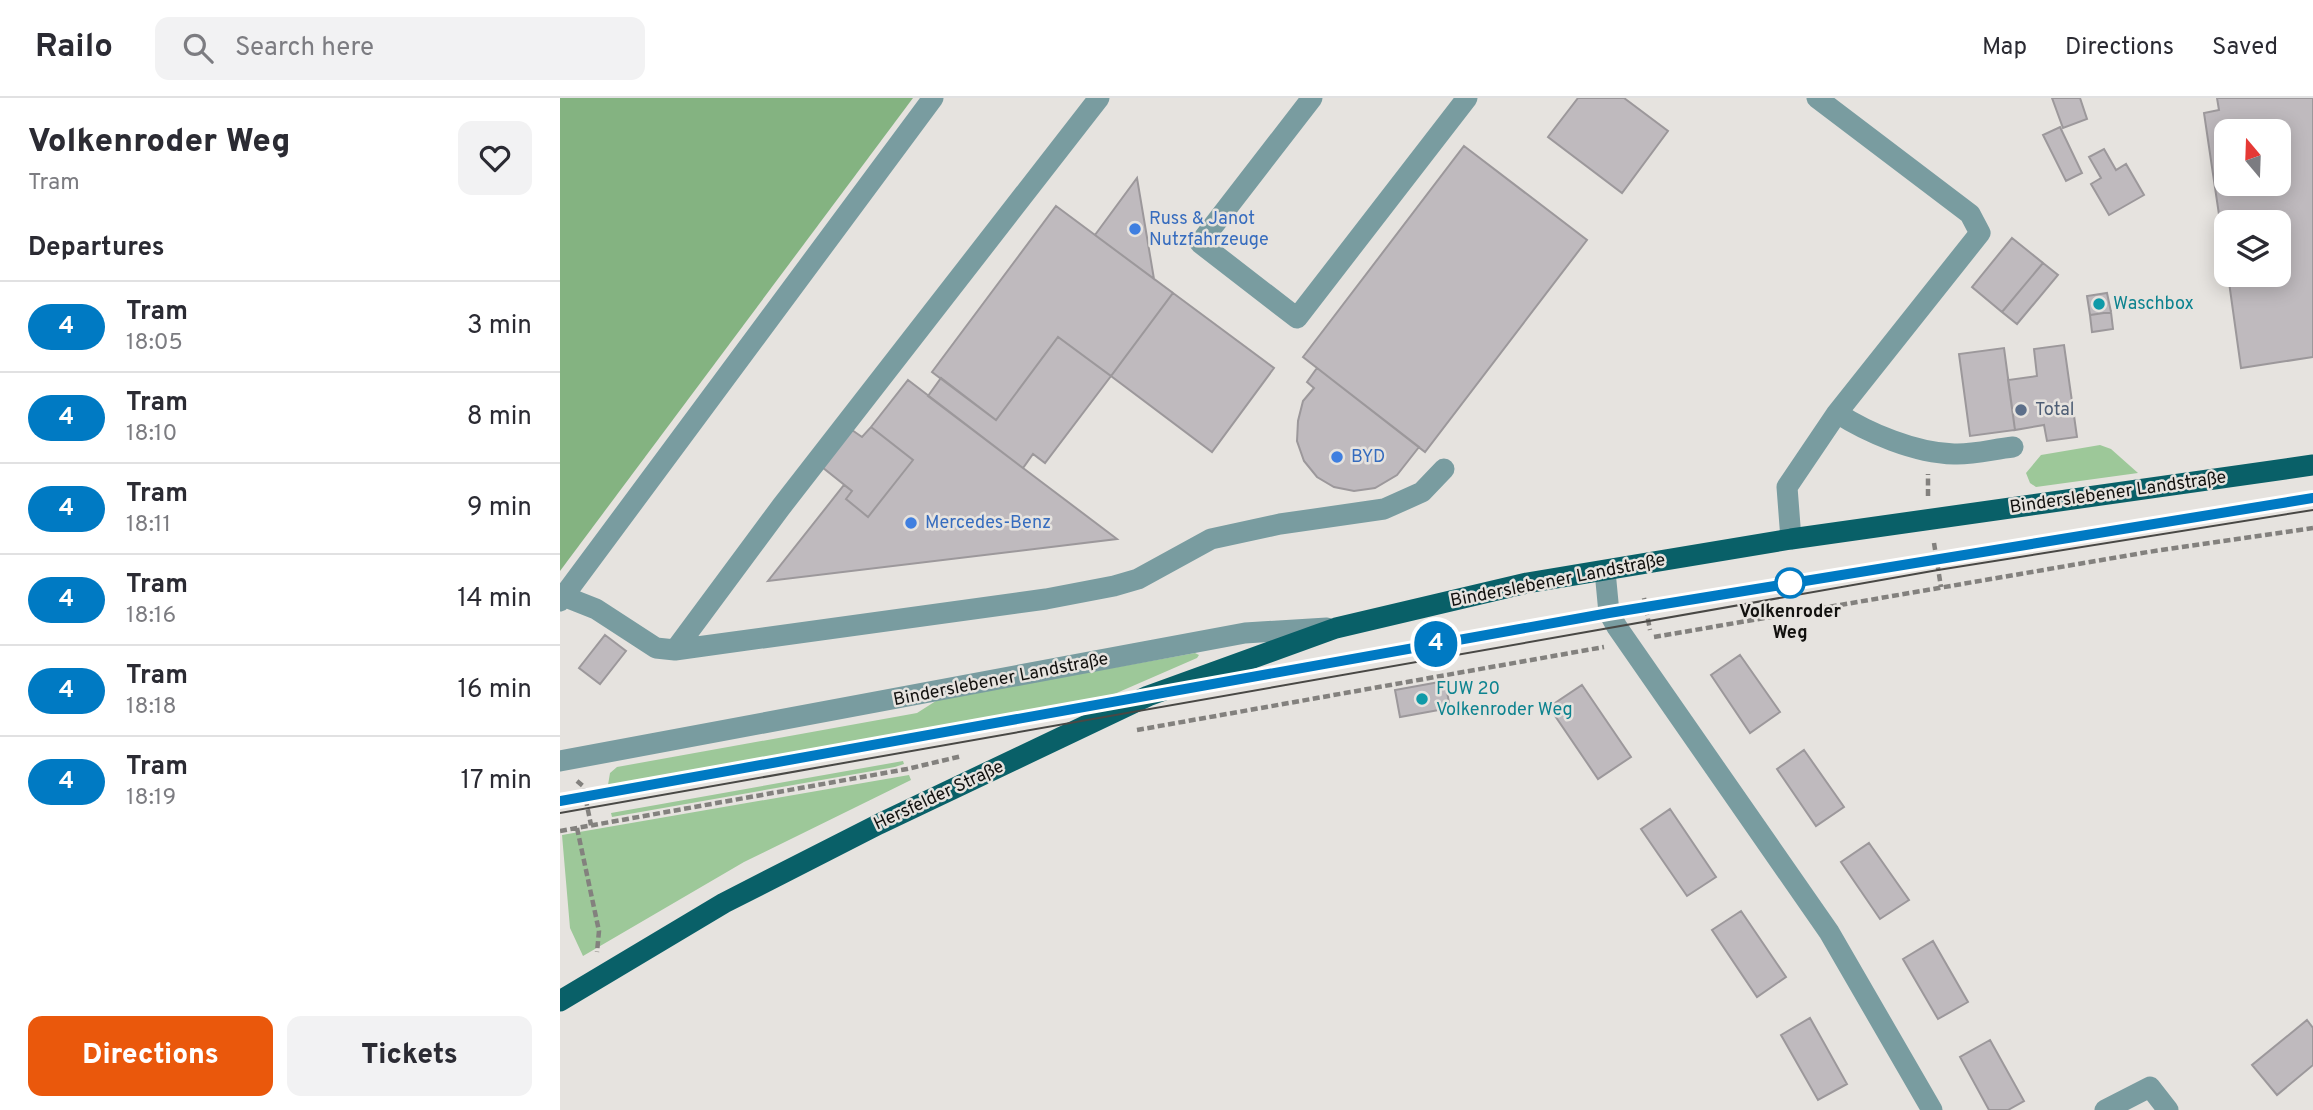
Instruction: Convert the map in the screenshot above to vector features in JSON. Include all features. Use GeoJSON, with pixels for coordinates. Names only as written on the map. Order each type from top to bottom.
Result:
{"type":"FeatureCollection","features":[{"type":"Feature","properties":{"kind":"main road","name":"Binderslebener Landstraße"},"geometry":{"type":"LineString","coordinates":[[1336,628],[1527,583],[1791,539],[2313,465]]}},
{"type":"Feature","properties":{"kind":"main road","name":"Hersfelder Straße"},"geometry":{"type":"LineString","coordinates":[[560,1001],[724,903],[879,824],[1148,696],[1336,628]]}},
{"type":"Feature","properties":{"kind":"street"},"geometry":{"type":"LineString","coordinates":[[933,98],[561,599],[596,609],[656,648],[675,650],[1046,599],[1138,579],[1211,539],[1280,524],[1384,509],[1422,492],[1444,469]]}},
{"type":"Feature","properties":{"kind":"street"},"geometry":{"type":"LineString","coordinates":[[675,650],[789,497],[1099,98]]}},
{"type":"Feature","properties":{"kind":"street"},"geometry":{"type":"LineString","coordinates":[[1312,98],[1200,243],[1297,318],[1467,98]]}},
{"type":"Feature","properties":{"kind":"street"},"geometry":{"type":"LineString","coordinates":[[1791,539],[1787,487],[1837,413],[1980,233],[1970,214],[1817,98]]}},
{"type":"Feature","properties":{"kind":"street"},"geometry":{"type":"LineString","coordinates":[[1837,413],[1857,426],[1931,452],[1955,454],[2013,447]]}},
{"type":"Feature","properties":{"kind":"street"},"geometry":{"type":"LineString","coordinates":[[1605,570],[1609,613],[1617,627],[1829,932],[1932,1110]]}},
{"type":"Feature","properties":{"kind":"street","name":"Binderslebener Landstraße"},"geometry":{"type":"LineString","coordinates":[[564,767],[1245,633],[1336,628]]}},
{"type":"Feature","properties":{"kind":"street"},"geometry":{"type":"LineString","coordinates":[[2105,1110],[2150,1087],[2168,1110]]}},
{"type":"Feature","properties":{"kind":"path"},"geometry":{"type":"LineString","coordinates":[[1934,547],[1941,587]]}},
{"type":"Feature","properties":{"kind":"path"},"geometry":{"type":"LineString","coordinates":[[1644,598],[1651,638]]}},
{"type":"Feature","properties":{"kind":"path"},"geometry":{"type":"LineString","coordinates":[[560,831],[907,769],[971,754]]}},
{"type":"Feature","properties":{"kind":"path"},"geometry":{"type":"LineString","coordinates":[[564,767],[583,786],[591,825]]}},
{"type":"Feature","properties":{"kind":"path"},"geometry":{"type":"LineString","coordinates":[[577,828],[599,931],[597,956]]}},
{"type":"Feature","properties":{"kind":"green space"},"geometry":{"type":"Polygon","coordinates":[[[560,98],[913,98],[560,571],[560,98]]]}},
{"type":"Feature","properties":{"kind":"green space"},"geometry":{"type":"Polygon","coordinates":[[[2100,445],[2111,449],[2138,473],[2036,487],[2030,483],[2026,473],[2041,455],[2100,445]]]}},
{"type":"Feature","properties":{"kind":"green space"},"geometry":{"type":"Polygon","coordinates":[[[1195,653],[1199,655],[1197,658],[1112,695],[608,785],[610,773],[617,767],[917,713],[939,699],[1195,653]]]}},
{"type":"Feature","properties":{"kind":"green space"},"geometry":{"type":"Polygon","coordinates":[[[903,761],[904,764],[895,767],[612,817],[611,813],[903,761]]]}},
{"type":"Feature","properties":{"kind":"green space"},"geometry":{"type":"Polygon","coordinates":[[[909,775],[911,780],[744,862],[583,956],[570,928],[562,835],[909,775]]]}},
{"type":"Feature","properties":{"kind":"building"},"geometry":{"type":"Polygon","coordinates":[[[1578,98],[1624,98],[1668,131],[1622,193],[1548,137],[1578,98]]]}},
{"type":"Feature","properties":{"kind":"building"},"geometry":{"type":"Polygon","coordinates":[[[2052,98],[2080,98],[2087,119],[2063,128],[2052,98]]]}},
{"type":"Feature","properties":{"kind":"building"},"geometry":{"type":"Polygon","coordinates":[[[2217,98],[2313,98],[2313,357],[2241,368],[2230,287],[2291,287],[2291,210],[2218,210],[2216,196],[2291,196],[2291,119],[2214,119],[2214,181],[2204,113],[2219,110],[2217,98]]]}},
{"type":"Feature","properties":{"kind":"building"},"geometry":{"type":"Polygon","coordinates":[[[2060,127],[2082,173],[2066,181],[2043,135],[2060,127]]]}},
{"type":"Feature","properties":{"kind":"building"},"geometry":{"type":"Polygon","coordinates":[[[1464,146],[1587,240],[1425,452],[1303,357],[1464,146]]]}},
{"type":"Feature","properties":{"kind":"building"},"geometry":{"type":"Polygon","coordinates":[[[2104,149],[2116,170],[2126,164],[2144,195],[2109,215],[2091,184],[2101,178],[2089,157],[2104,149]]]}},
{"type":"Feature","properties":{"kind":"building"},"geometry":{"type":"Polygon","coordinates":[[[1137,178],[1154,279],[1095,235],[1137,178]]]}},
{"type":"Feature","properties":{"kind":"building"},"geometry":{"type":"Polygon","coordinates":[[[1056,206],[1173,293],[1111,376],[1058,337],[996,420],[932,372],[1056,206]]]}},
{"type":"Feature","properties":{"kind":"building"},"geometry":{"type":"Polygon","coordinates":[[[2012,238],[2043,263],[2002,312],[1972,287],[2012,238]]]}},
{"type":"Feature","properties":{"kind":"building"},"geometry":{"type":"Polygon","coordinates":[[[2043,263],[2058,275],[2017,324],[2002,312],[2043,263]]]}},
{"type":"Feature","properties":{"kind":"building"},"geometry":{"type":"Polygon","coordinates":[[[1173,293],[1274,368],[1212,452],[1111,376],[1173,293]]]}},
{"type":"Feature","properties":{"kind":"building","name":"Waschbox"},"geometry":{"type":"Polygon","coordinates":[[[2107,293],[2111,312],[2090,315],[2087,296],[2107,293]]]}},
{"type":"Feature","properties":{"kind":"building","name":"Waschbox"},"geometry":{"type":"Polygon","coordinates":[[[2111,312],[2113,329],[2092,332],[2090,315],[2111,312]]]}},
{"type":"Feature","properties":{"kind":"building"},"geometry":{"type":"Polygon","coordinates":[[[1058,337],[1111,376],[1045,463],[1033,454],[1023,468],[928,396],[941,378],[996,420],[1058,337]]]}},
{"type":"Feature","properties":{"kind":"building"},"geometry":{"type":"Polygon","coordinates":[[[2064,345],[2077,437],[2047,441],[2044,425],[2015,430],[2008,380],[2037,376],[2034,349],[2064,345]]]}},
{"type":"Feature","properties":{"kind":"building"},"geometry":{"type":"Polygon","coordinates":[[[2004,348],[2015,430],[1970,436],[1959,354],[2004,348]]]}},
{"type":"Feature","properties":{"kind":"building"},"geometry":{"type":"Polygon","coordinates":[[[1317,368],[1419,447],[1397,475],[1375,488],[1354,491],[1334,487],[1317,477],[1304,461],[1297,441],[1298,421],[1303,401],[1314,388],[1307,382],[1317,368]]]}},
{"type":"Feature","properties":{"kind":"building"},"geometry":{"type":"Polygon","coordinates":[[[908,380],[1117,539],[768,581],[844,485],[852,491],[846,499],[868,517],[913,460],[871,427],[908,380]]]}},
{"type":"Feature","properties":{"kind":"building"},"geometry":{"type":"Polygon","coordinates":[[[871,427],[913,460],[868,517],[846,499],[852,491],[822,467],[852,430],[862,437],[871,427]]]}},
{"type":"Feature","properties":{"kind":"building"},"geometry":{"type":"Polygon","coordinates":[[[605,635],[626,651],[600,684],[579,668],[605,635]]]}},
{"type":"Feature","properties":{"kind":"building"},"geometry":{"type":"Polygon","coordinates":[[[1740,655],[1780,712],[1750,733],[1711,675],[1740,655]]]}},
{"type":"Feature","properties":{"kind":"building","name":"FUW 20 Volkenroder Weg"},"geometry":{"type":"Polygon","coordinates":[[[1445,681],[1450,708],[1400,717],[1395,690],[1445,681]]]}},
{"type":"Feature","properties":{"kind":"building"},"geometry":{"type":"Polygon","coordinates":[[[1582,685],[1631,757],[1598,779],[1549,707],[1582,685]]]}},
{"type":"Feature","properties":{"kind":"building"},"geometry":{"type":"Polygon","coordinates":[[[1804,750],[1844,807],[1816,826],[1777,769],[1804,750]]]}},
{"type":"Feature","properties":{"kind":"building"},"geometry":{"type":"Polygon","coordinates":[[[1670,809],[1716,877],[1687,896],[1641,829],[1670,809]]]}},
{"type":"Feature","properties":{"kind":"building"},"geometry":{"type":"Polygon","coordinates":[[[1869,843],[1909,900],[1880,919],[1841,862],[1869,843]]]}},
{"type":"Feature","properties":{"kind":"building"},"geometry":{"type":"Polygon","coordinates":[[[1741,911],[1786,977],[1757,997],[1712,930],[1741,911]]]}},
{"type":"Feature","properties":{"kind":"building"},"geometry":{"type":"Polygon","coordinates":[[[1933,941],[1968,1002],[1938,1019],[1903,959],[1933,941]]]}},
{"type":"Feature","properties":{"kind":"building"},"geometry":{"type":"Polygon","coordinates":[[[1810,1018],[1847,1084],[1818,1100],[1781,1035],[1810,1018]]]}},
{"type":"Feature","properties":{"kind":"building"},"geometry":{"type":"Polygon","coordinates":[[[2307,1020],[2313,1028],[2313,1065],[2277,1095],[2252,1065],[2307,1020]]]}},
{"type":"Feature","properties":{"kind":"building"},"geometry":{"type":"Polygon","coordinates":[[[1990,1040],[2024,1101],[2008,1110],[1989,1110],[1960,1057],[1990,1040]]]}},
{"type":"Feature","properties":{"kind":"tram line"},"geometry":{"type":"LineString","coordinates":[[560,801],[1609,613],[2313,498]]}},
{"type":"Feature","properties":{"kind":"tram line","name":"4"},"geometry":{"type":"LineString","coordinates":[[560,801],[1609,613],[2313,498]]}},
{"type":"Feature","properties":{"kind":"tram line"},"geometry":{"type":"LineString","coordinates":[[560,813],[1938,570],[2313,510]]}},
{"type":"Feature","properties":{"kind":"place","name":"Russ & Janot Nutzfahrzeuge"},"geometry":{"type":"Point","coordinates":[1135,229]}},
{"type":"Feature","properties":{"kind":"place","name":"Waschbox"},"geometry":{"type":"Point","coordinates":[2099,304]}},
{"type":"Feature","properties":{"kind":"place","name":"Total"},"geometry":{"type":"Point","coordinates":[2021,410]}},
{"type":"Feature","properties":{"kind":"place","name":"BYD"},"geometry":{"type":"Point","coordinates":[1337,457]}},
{"type":"Feature","properties":{"kind":"place","name":"Mercedes-Benz"},"geometry":{"type":"Point","coordinates":[911,523]}},
{"type":"Feature","properties":{"kind":"place","name":"Volkenroder Weg"},"geometry":{"type":"Point","coordinates":[1790,583]}},
{"type":"Feature","properties":{"kind":"place","name":"FUW 20 Volkenroder Weg"},"geometry":{"type":"Point","coordinates":[1422,699]}}]}
